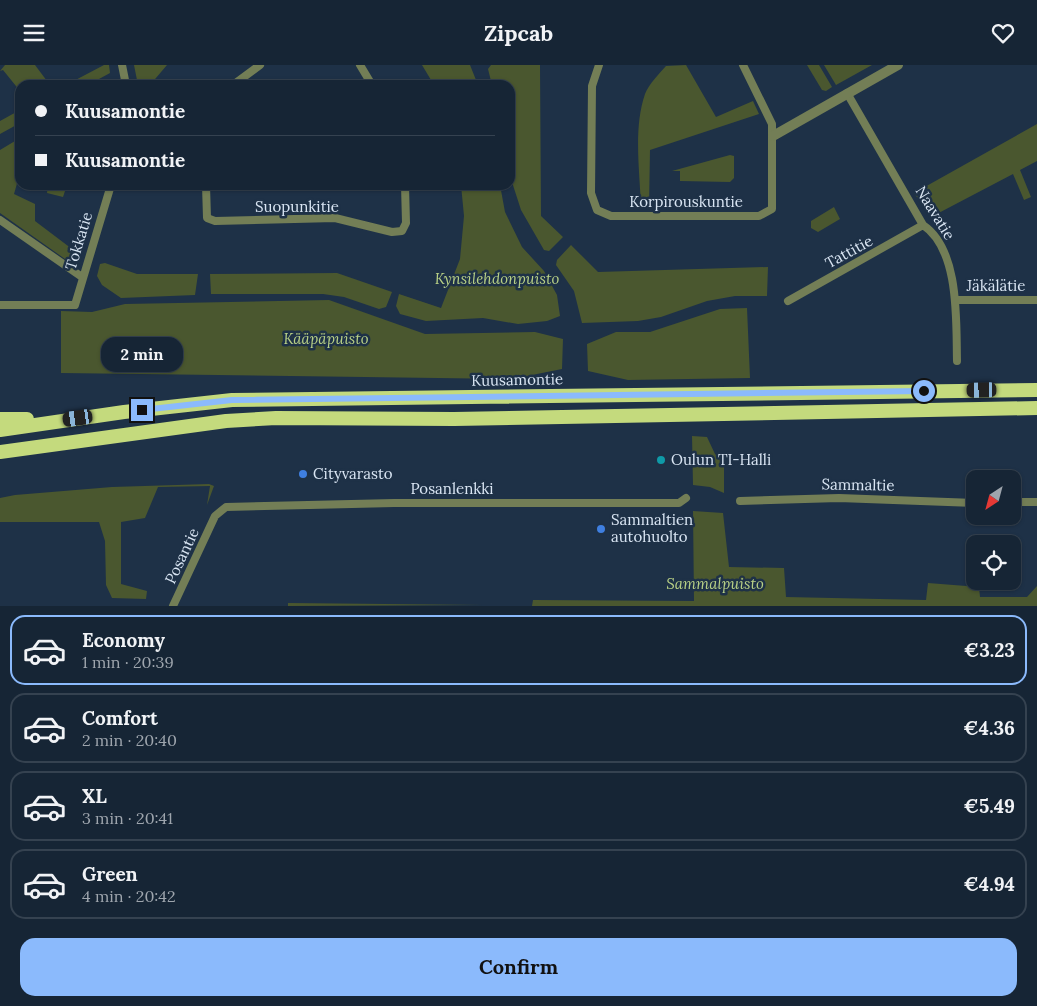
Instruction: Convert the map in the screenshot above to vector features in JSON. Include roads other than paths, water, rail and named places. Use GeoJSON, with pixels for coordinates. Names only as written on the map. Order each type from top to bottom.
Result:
{"type":"FeatureCollection","features":[{"type":"Feature","properties":{"kind":"highway","name":"Kuusamontie"},"geometry":{"type":"LineString","coordinates":[[0,430],[63,420],[232,400],[1037,390]]}},
{"type":"Feature","properties":{"kind":"highway"},"geometry":{"type":"LineString","coordinates":[[0,454],[21,449],[226,421],[276,418],[454,419],[1037,408]]}},
{"type":"Feature","properties":{"kind":"highway"},"geometry":{"type":"LineString","coordinates":[[0,419],[63,420]]}},
{"type":"Feature","properties":{"kind":"street"},"geometry":{"type":"LineString","coordinates":[[122,65],[125,80]]}},
{"type":"Feature","properties":{"kind":"street"},"geometry":{"type":"LineString","coordinates":[[240,80],[260,65]]}},
{"type":"Feature","properties":{"kind":"street"},"geometry":{"type":"LineString","coordinates":[[360,65],[369,80]]}},
{"type":"Feature","properties":{"kind":"street","name":"Korpirouskuntie"},"geometry":{"type":"LineString","coordinates":[[599,65],[592,86],[590,193],[597,210],[604,215],[759,216],[766,214],[772,209],[772,125],[743,65]]}},
{"type":"Feature","properties":{"kind":"street"},"geometry":{"type":"LineString","coordinates":[[773,136],[898,65]]}},
{"type":"Feature","properties":{"kind":"street","name":"Naavatie"},"geometry":{"type":"LineString","coordinates":[[847,93],[924,225],[930,229],[942,247],[949,266],[955,300],[957,361]]}},
{"type":"Feature","properties":{"kind":"street","name":"Tokkatie"},"geometry":{"type":"LineString","coordinates":[[0,305],[75,305],[109,190]]}},
{"type":"Feature","properties":{"kind":"street","name":"Suopunkitie"},"geometry":{"type":"LineString","coordinates":[[206,190],[208,218],[215,221],[335,218],[392,232],[402,231],[406,223],[405,190]]}},
{"type":"Feature","properties":{"kind":"street"},"geometry":{"type":"LineString","coordinates":[[0,220],[82,277]]}},
{"type":"Feature","properties":{"kind":"street","name":"Tattitie"},"geometry":{"type":"LineString","coordinates":[[788,301],[924,225]]}},
{"type":"Feature","properties":{"kind":"street","name":"Jäkälätie"},"geometry":{"type":"LineString","coordinates":[[955,300],[1037,300]]}},
{"type":"Feature","properties":{"kind":"street","name":"Posanlenkki"},"geometry":{"type":"LineString","coordinates":[[216,516],[226,507],[573,502],[679,503],[686,498]]}},
{"type":"Feature","properties":{"kind":"street","name":"Sammaltie"},"geometry":{"type":"LineString","coordinates":[[740,501],[839,498],[966,503]]}},
{"type":"Feature","properties":{"kind":"street"},"geometry":{"type":"LineString","coordinates":[[1021,503],[1037,502]]}},
{"type":"Feature","properties":{"kind":"street","name":"Posantie"},"geometry":{"type":"LineString","coordinates":[[173,606],[216,516]]}},
{"type":"Feature","properties":{"kind":"place","name":"Oulun TI-Halli"},"geometry":{"type":"Point","coordinates":[661,460]}},
{"type":"Feature","properties":{"kind":"place","name":"Cityvarasto"},"geometry":{"type":"Point","coordinates":[303,474]}},
{"type":"Feature","properties":{"kind":"place","name":"Sammaltien autohuolto"},"geometry":{"type":"Point","coordinates":[601,529]}},
{"type":"Feature","properties":{"kind":"park label","name":"Kynsilehdonpuisto"},"geometry":{"type":"Point","coordinates":[497,279]}},
{"type":"Feature","properties":{"kind":"park label","name":"Kääpäpuisto"},"geometry":{"type":"Point","coordinates":[326,339]}},
{"type":"Feature","properties":{"kind":"park label","name":"Sammalpuisto"},"geometry":{"type":"Point","coordinates":[715,584]}}]}
